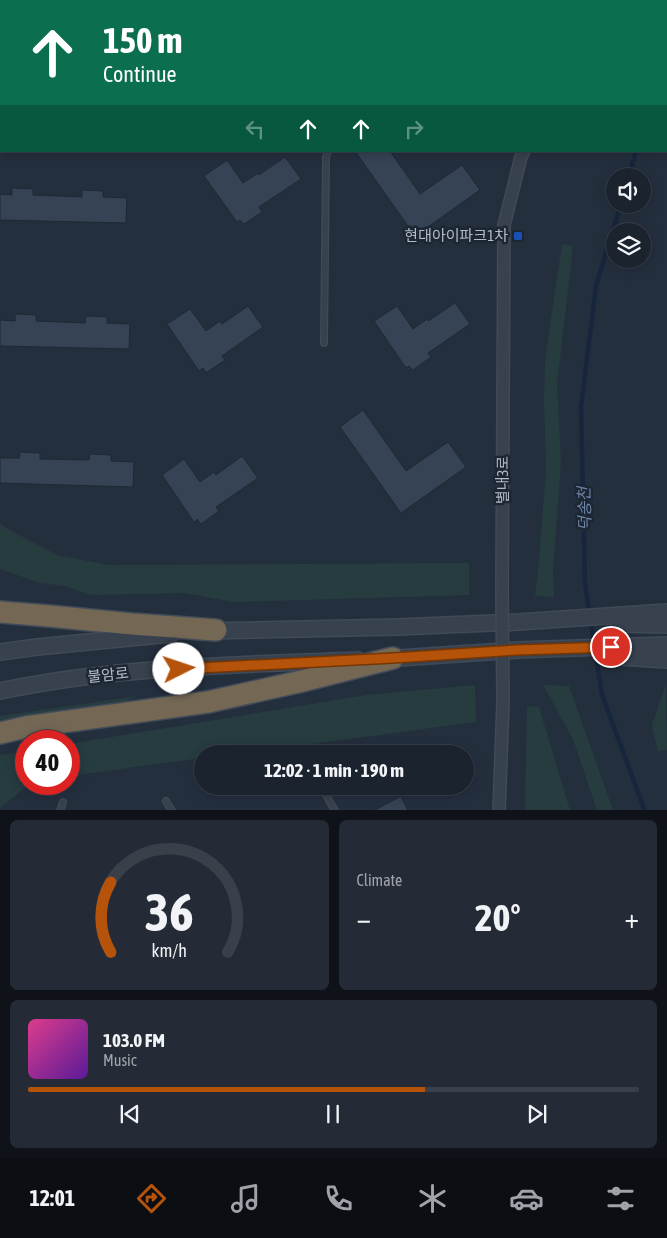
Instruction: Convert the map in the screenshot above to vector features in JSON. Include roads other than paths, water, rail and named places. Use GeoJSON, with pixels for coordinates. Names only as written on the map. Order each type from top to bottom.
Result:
{"type":"FeatureCollection","features":[{"type":"Feature","properties":{"kind":"highway"},"geometry":{"type":"LineString","coordinates":[[0,612],[216,630]]}},
{"type":"Feature","properties":{"kind":"highway"},"geometry":{"type":"LineString","coordinates":[[0,733],[26,727],[208,702],[393,658]]}},
{"type":"Feature","properties":{"kind":"street","name":"별내3로"},"geometry":{"type":"LineString","coordinates":[[500,810],[503,702],[504,225],[524,152]]}},
{"type":"Feature","properties":{"kind":"street"},"geometry":{"type":"LineString","coordinates":[[0,652],[216,630],[398,627],[667,616]]}},
{"type":"Feature","properties":{"kind":"street"},"geometry":{"type":"LineString","coordinates":[[517,650],[667,645]]}},
{"type":"Feature","properties":{"kind":"street"},"geometry":{"type":"LineString","coordinates":[[517,650],[667,660]]}},
{"type":"Feature","properties":{"kind":"street","name":"불암로"},"geometry":{"type":"LineString","coordinates":[[0,691],[35,684],[122,673],[517,650]]}},
{"type":"Feature","properties":{"kind":"lane"},"geometry":{"type":"LineString","coordinates":[[324,343],[326,158],[328,152]]}},
{"type":"Feature","properties":{"kind":"lane"},"geometry":{"type":"LineString","coordinates":[[326,795],[335,810]]}},
{"type":"Feature","properties":{"kind":"lane"},"geometry":{"type":"LineString","coordinates":[[166,801],[172,810]]}},
{"type":"Feature","properties":{"kind":"lane"},"geometry":{"type":"LineString","coordinates":[[60,810],[63,802]]}},
{"type":"Feature","properties":{"kind":"waterway","name":"덕송천"},"geometry":{"type":"LineString","coordinates":[[631,168],[636,152]]}},
{"type":"Feature","properties":{"kind":"waterway","name":"덕송천"},"geometry":{"type":"LineString","coordinates":[[618,213],[596,286],[581,406],[585,584],[602,695],[645,810]]}},
{"type":"Feature","properties":{"kind":"place","name":"현대아이파크1차"},"geometry":{"type":"Point","coordinates":[518,236]}}]}
